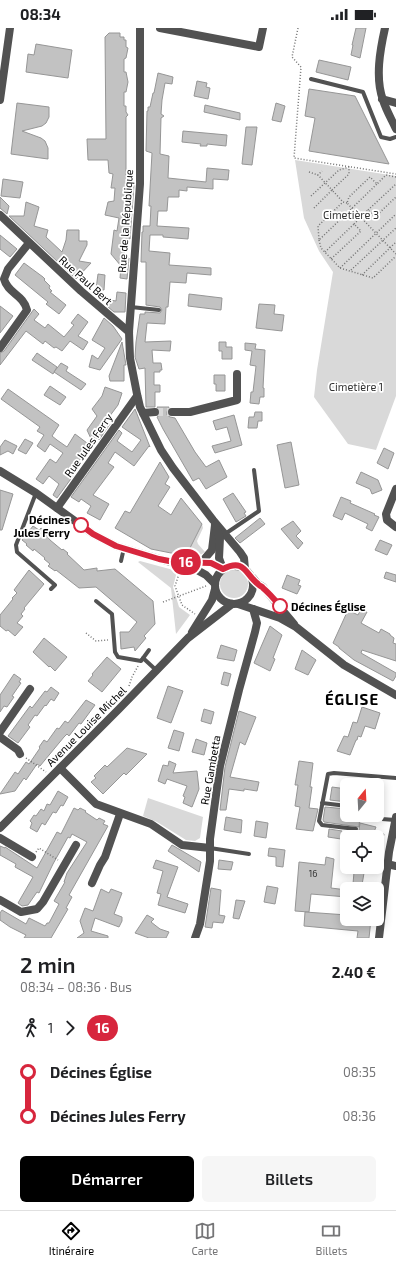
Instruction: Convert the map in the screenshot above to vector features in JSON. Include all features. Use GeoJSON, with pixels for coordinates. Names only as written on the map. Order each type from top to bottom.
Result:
{"type":"FeatureCollection","features":[{"type":"Feature","properties":{"kind":"street"},"geometry":{"type":"LineString","coordinates":[[0,100],[3,62],[10,28]]}},
{"type":"Feature","properties":{"kind":"street","name":"Rue de la République"},"geometry":{"type":"LineString","coordinates":[[140,28],[140,184],[129,332],[130,358],[137,396],[143,413],[165,456],[223,536],[244,558],[245,569]]}},
{"type":"Feature","properties":{"kind":"street"},"geometry":{"type":"LineString","coordinates":[[160,28],[259,47],[263,28]]}},
{"type":"Feature","properties":{"kind":"street"},"geometry":{"type":"LineString","coordinates":[[385,28],[379,73],[382,99],[396,129]]}},
{"type":"Feature","properties":{"kind":"street"},"geometry":{"type":"LineString","coordinates":[[382,99],[396,103]]}},
{"type":"Feature","properties":{"kind":"street","name":"Rue Paul Bert"},"geometry":{"type":"LineString","coordinates":[[0,216],[80,291],[129,332]]}},
{"type":"Feature","properties":{"kind":"street"},"geometry":{"type":"LineString","coordinates":[[0,348],[27,310],[25,302],[11,291],[6,285],[4,279],[8,269],[29,243]]}},
{"type":"Feature","properties":{"kind":"street"},"geometry":{"type":"LineString","coordinates":[[172,412],[190,412],[237,400],[237,374]]}},
{"type":"Feature","properties":{"kind":"street","name":"Rue Jules Ferry"},"geometry":{"type":"LineString","coordinates":[[57,508],[137,396]]}},
{"type":"Feature","properties":{"kind":"street"},"geometry":{"type":"LineString","coordinates":[[143,413],[155,412]]}},
{"type":"Feature","properties":{"kind":"street"},"geometry":{"type":"LineString","coordinates":[[0,471],[36,493],[93,534],[116,546],[174,562],[201,572],[215,587],[221,599],[280,618],[296,627],[344,665],[396,696]]}},
{"type":"Feature","properties":{"kind":"street"},"geometry":{"type":"LineString","coordinates":[[396,489],[386,514],[387,520],[396,527]]}},
{"type":"Feature","properties":{"kind":"street"},"geometry":{"type":"LineString","coordinates":[[201,563],[212,550],[214,523]]}},
{"type":"Feature","properties":{"kind":"street"},"geometry":{"type":"LineString","coordinates":[[223,536],[219,558],[223,569]]}},
{"type":"Feature","properties":{"kind":"street"},"geometry":{"type":"LineString","coordinates":[[174,562],[211,563],[223,569]]}},
{"type":"Feature","properties":{"kind":"street"},"geometry":{"type":"LineString","coordinates":[[215,587],[218,573],[223,569],[234,566],[245,569],[252,578],[263,587],[296,627]]}},
{"type":"Feature","properties":{"kind":"street"},"geometry":{"type":"LineString","coordinates":[[235,604],[243,602],[251,594],[253,589],[252,578]]}},
{"type":"Feature","properties":{"kind":"street","name":"Avenue Louise Michel"},"geometry":{"type":"LineString","coordinates":[[188,638],[212,600],[215,587]]}},
{"type":"Feature","properties":{"kind":"street","name":"Avenue Louise Michel"},"geometry":{"type":"LineString","coordinates":[[0,827],[188,638],[235,604]]}},
{"type":"Feature","properties":{"kind":"street","name":"Rue Gambetta"},"geometry":{"type":"LineString","coordinates":[[195,938],[200,924],[210,861],[210,848],[220,766],[257,623],[253,609]]}},
{"type":"Feature","properties":{"kind":"street"},"geometry":{"type":"LineString","coordinates":[[0,732],[30,689]]}},
{"type":"Feature","properties":{"kind":"street"},"geometry":{"type":"LineString","coordinates":[[0,737],[18,750],[20,754]]}},
{"type":"Feature","properties":{"kind":"street"},"geometry":{"type":"LineString","coordinates":[[60,768],[96,804],[151,824],[182,845],[210,848]]}},
{"type":"Feature","properties":{"kind":"street"},"geometry":{"type":"LineString","coordinates":[[92,883],[105,857],[120,814]]}},
{"type":"Feature","properties":{"kind":"street"},"geometry":{"type":"LineString","coordinates":[[379,938],[387,864],[396,818]]}},
{"type":"Feature","properties":{"kind":"street"},"geometry":{"type":"LineString","coordinates":[[0,838],[32,857]]}},
{"type":"Feature","properties":{"kind":"street"},"geometry":{"type":"LineString","coordinates":[[0,900],[21,912],[37,909],[43,902],[76,844]]}},
{"type":"Feature","properties":{"kind":"street"},"geometry":{"type":"LineString","coordinates":[[387,864],[396,866]]}},
{"type":"Feature","properties":{"kind":"lane"},"geometry":{"type":"LineString","coordinates":[[311,79],[364,92],[381,137],[390,139],[396,138]]}},
{"type":"Feature","properties":{"kind":"lane"},"geometry":{"type":"LineString","coordinates":[[130,307],[158,310]]}},
{"type":"Feature","properties":{"kind":"lane"},"geometry":{"type":"LineString","coordinates":[[223,536],[259,511],[254,470]]}},
{"type":"Feature","properties":{"kind":"lane"},"geometry":{"type":"LineString","coordinates":[[36,493],[16,545],[17,552],[55,585],[51,589]]}},
{"type":"Feature","properties":{"kind":"lane"},"geometry":{"type":"LineString","coordinates":[[121,561],[124,548]]}},
{"type":"Feature","properties":{"kind":"lane"},"geometry":{"type":"LineString","coordinates":[[96,601],[112,614],[115,652],[118,657],[142,660],[156,671]]}},
{"type":"Feature","properties":{"kind":"lane"},"geometry":{"type":"LineString","coordinates":[[142,660],[149,650]]}},
{"type":"Feature","properties":{"kind":"lane"},"geometry":{"type":"LineString","coordinates":[[356,829],[322,825],[319,821],[328,774],[334,773],[396,778]]}},
{"type":"Feature","properties":{"kind":"lane"},"geometry":{"type":"LineString","coordinates":[[322,803],[340,805]]}},
{"type":"Feature","properties":{"kind":"lane"},"geometry":{"type":"LineString","coordinates":[[384,820],[396,818]]}},
{"type":"Feature","properties":{"kind":"lane"},"geometry":{"type":"LineString","coordinates":[[210,848],[249,854]]}},
{"type":"Feature","properties":{"kind":"path"},"geometry":{"type":"LineString","coordinates":[[298,28],[292,57],[301,67],[294,158],[396,174]]}},
{"type":"Feature","properties":{"kind":"path"},"geometry":{"type":"LineString","coordinates":[[311,196],[338,170],[349,167]]}},
{"type":"Feature","properties":{"kind":"path"},"geometry":{"type":"LineString","coordinates":[[314,208],[349,174],[349,167]]}},
{"type":"Feature","properties":{"kind":"path"},"geometry":{"type":"LineString","coordinates":[[318,175],[322,171]]}},
{"type":"Feature","properties":{"kind":"path"},"geometry":{"type":"LineString","coordinates":[[309,172],[318,175],[343,202],[348,203],[396,255],[373,278],[340,268],[321,248],[318,226],[343,202]]}},
{"type":"Feature","properties":{"kind":"path"},"geometry":{"type":"LineString","coordinates":[[319,240],[386,175],[396,177]]}},
{"type":"Feature","properties":{"kind":"path"},"geometry":{"type":"LineString","coordinates":[[348,203],[349,197],[370,177],[377,184]]}},
{"type":"Feature","properties":{"kind":"path"},"geometry":{"type":"LineString","coordinates":[[325,252],[396,184]]}},
{"type":"Feature","properties":{"kind":"path"},"geometry":{"type":"LineString","coordinates":[[368,210],[375,217],[396,197]]}},
{"type":"Feature","properties":{"kind":"path"},"geometry":{"type":"LineString","coordinates":[[340,268],[396,214]]}},
{"type":"Feature","properties":{"kind":"path"},"geometry":{"type":"LineString","coordinates":[[331,259],[361,230],[354,224]]}},
{"type":"Feature","properties":{"kind":"path"},"geometry":{"type":"LineString","coordinates":[[350,271],[396,228]]}},
{"type":"Feature","properties":{"kind":"path"},"geometry":{"type":"LineString","coordinates":[[362,275],[396,242]]}},
{"type":"Feature","properties":{"kind":"path"},"geometry":{"type":"LineString","coordinates":[[180,570],[175,586],[182,605],[195,614]]}},
{"type":"Feature","properties":{"kind":"path"},"geometry":{"type":"LineString","coordinates":[[162,602],[206,586]]}},
{"type":"Feature","properties":{"kind":"path"},"geometry":{"type":"LineString","coordinates":[[86,633],[96,641],[114,640]]}},
{"type":"Feature","properties":{"kind":"path"},"geometry":{"type":"LineString","coordinates":[[128,687],[142,660]]}},
{"type":"Feature","properties":{"kind":"path"},"geometry":{"type":"LineString","coordinates":[[20,754],[46,772]]}},
{"type":"Feature","properties":{"kind":"path"},"geometry":{"type":"LineString","coordinates":[[32,857],[39,848],[65,864]]}},
{"type":"Feature","properties":{"kind":"green space"},"geometry":{"type":"Polygon","coordinates":[[[295,160],[396,176],[396,396],[376,450],[348,444],[314,397],[333,272],[319,251],[304,218],[295,160]]]}},
{"type":"Feature","properties":{"kind":"green space"},"geometry":{"type":"Polygon","coordinates":[[[202,524],[203,528],[197,541],[205,552],[197,557],[186,556],[202,524]]]}},
{"type":"Feature","properties":{"kind":"green space"},"geometry":{"type":"Polygon","coordinates":[[[140,561],[177,571],[173,587],[179,607],[190,615],[176,634],[171,588],[138,562],[140,561]]]}},
{"type":"Feature","properties":{"kind":"green space"},"geometry":{"type":"Polygon","coordinates":[[[234,570],[244,574],[248,584],[244,594],[234,598],[224,594],[220,584],[224,574],[234,570]]]}},
{"type":"Feature","properties":{"kind":"green space"},"geometry":{"type":"Polygon","coordinates":[[[148,798],[203,817],[200,838],[195,841],[186,840],[157,822],[143,816],[148,798]]]}},
{"type":"Feature","properties":{"kind":"building"},"geometry":{"type":"Polygon","coordinates":[[[356,28],[366,28],[360,58],[351,55],[356,28]]]}},
{"type":"Feature","properties":{"kind":"building"},"geometry":{"type":"Polygon","coordinates":[[[109,33],[120,33],[120,37],[124,37],[124,40],[126,40],[126,47],[128,48],[126,58],[124,59],[124,72],[126,72],[128,82],[126,92],[124,92],[124,106],[126,106],[126,112],[128,115],[126,117],[126,184],[134,185],[130,239],[126,238],[124,257],[129,258],[127,279],[120,278],[121,266],[111,254],[114,230],[117,231],[119,218],[105,215],[108,202],[114,201],[115,188],[111,188],[113,174],[109,173],[108,160],[88,160],[87,139],[106,139],[105,37],[109,33]]]}},
{"type":"Feature","properties":{"kind":"building"},"geometry":{"type":"Polygon","coordinates":[[[36,44],[72,50],[68,78],[26,72],[28,54],[34,55],[36,44]]]}},
{"type":"Feature","properties":{"kind":"building"},"geometry":{"type":"Polygon","coordinates":[[[319,60],[351,67],[348,80],[316,72],[319,60]]]}},
{"type":"Feature","properties":{"kind":"building"},"geometry":{"type":"Polygon","coordinates":[[[158,73],[173,77],[172,84],[165,83],[161,114],[164,116],[161,118],[160,154],[169,156],[168,178],[206,182],[207,168],[229,170],[228,180],[213,179],[213,189],[187,187],[187,191],[179,190],[179,197],[168,197],[167,211],[158,211],[157,226],[189,228],[188,239],[163,237],[163,235],[150,235],[149,251],[170,253],[169,265],[211,268],[211,275],[187,273],[186,283],[170,282],[165,324],[147,323],[145,342],[171,341],[170,351],[152,350],[153,363],[161,363],[162,370],[160,370],[160,372],[154,372],[154,385],[160,385],[160,392],[155,392],[155,407],[146,407],[145,368],[139,369],[135,357],[140,314],[145,314],[145,312],[160,313],[162,310],[160,307],[146,305],[146,262],[141,262],[143,226],[150,226],[151,206],[149,206],[152,153],[146,151],[147,111],[148,107],[150,107],[158,73]]]}},
{"type":"Feature","properties":{"kind":"building"},"geometry":{"type":"Polygon","coordinates":[[[197,81],[207,83],[206,87],[210,88],[208,99],[194,96],[197,81]]]}},
{"type":"Feature","properties":{"kind":"building"},"geometry":{"type":"Polygon","coordinates":[[[309,89],[355,96],[389,164],[309,151],[315,118],[305,116],[309,89]]]}},
{"type":"Feature","properties":{"kind":"building"},"geometry":{"type":"Polygon","coordinates":[[[17,103],[49,107],[49,117],[46,123],[42,126],[22,131],[45,141],[48,148],[48,159],[11,154],[17,103]]]}},
{"type":"Feature","properties":{"kind":"building"},"geometry":{"type":"Polygon","coordinates":[[[276,103],[285,106],[281,122],[272,120],[276,103]]]}},
{"type":"Feature","properties":{"kind":"building"},"geometry":{"type":"Polygon","coordinates":[[[205,105],[240,113],[240,120],[204,112],[205,105]]]}},
{"type":"Feature","properties":{"kind":"building"},"geometry":{"type":"Polygon","coordinates":[[[246,127],[257,127],[252,165],[242,164],[246,127]]]}},
{"type":"Feature","properties":{"kind":"building"},"geometry":{"type":"Polygon","coordinates":[[[183,131],[227,135],[226,146],[207,144],[207,146],[200,146],[201,144],[182,142],[183,131]]]}},
{"type":"Feature","properties":{"kind":"building"},"geometry":{"type":"Polygon","coordinates":[[[3,179],[23,182],[20,198],[1,196],[3,179]]]}},
{"type":"Feature","properties":{"kind":"building"},"geometry":{"type":"Polygon","coordinates":[[[0,197],[9,206],[7,214],[0,208],[0,197]]]}},
{"type":"Feature","properties":{"kind":"building"},"geometry":{"type":"Polygon","coordinates":[[[26,202],[39,207],[34,226],[48,230],[46,237],[62,252],[66,240],[67,230],[79,230],[79,241],[87,241],[87,245],[79,261],[91,263],[76,279],[9,216],[24,216],[26,202]]]}},
{"type":"Feature","properties":{"kind":"building"},"geometry":{"type":"Polygon","coordinates":[[[0,235],[17,249],[10,257],[0,249],[0,235]]]}},
{"type":"Feature","properties":{"kind":"building"},"geometry":{"type":"Polygon","coordinates":[[[24,263],[45,279],[44,280],[50,286],[49,288],[52,291],[50,292],[66,305],[59,314],[46,304],[48,302],[15,275],[24,263]]]}},
{"type":"Feature","properties":{"kind":"building"},"geometry":{"type":"Polygon","coordinates":[[[98,274],[105,275],[104,290],[96,289],[98,274]]]}},
{"type":"Feature","properties":{"kind":"building"},"geometry":{"type":"Polygon","coordinates":[[[117,292],[126,293],[125,312],[114,312],[108,307],[110,300],[116,301],[117,292]]]}},
{"type":"Feature","properties":{"kind":"building"},"geometry":{"type":"Polygon","coordinates":[[[189,294],[222,298],[221,310],[188,306],[189,294]]]}},
{"type":"Feature","properties":{"kind":"building"},"geometry":{"type":"Polygon","coordinates":[[[259,304],[275,305],[274,314],[284,315],[282,331],[256,328],[259,304]]]}},
{"type":"Feature","properties":{"kind":"building"},"geometry":{"type":"Polygon","coordinates":[[[0,306],[13,316],[0,333],[0,306]]]}},
{"type":"Feature","properties":{"kind":"building"},"geometry":{"type":"Polygon","coordinates":[[[34,309],[39,314],[34,320],[45,328],[48,324],[64,337],[74,325],[71,323],[78,314],[88,322],[78,336],[88,342],[83,350],[70,341],[62,351],[56,347],[54,348],[45,341],[43,344],[26,331],[0,365],[0,353],[4,351],[34,309]]]}},
{"type":"Feature","properties":{"kind":"building"},"geometry":{"type":"Polygon","coordinates":[[[104,318],[113,326],[122,339],[100,370],[89,367],[92,355],[98,359],[105,348],[92,340],[104,318]]]}},
{"type":"Feature","properties":{"kind":"building"},"geometry":{"type":"Polygon","coordinates":[[[122,342],[126,365],[124,365],[124,381],[110,381],[109,376],[122,342]]]}},
{"type":"Feature","properties":{"kind":"building"},"geometry":{"type":"Polygon","coordinates":[[[219,342],[226,342],[226,347],[232,347],[232,359],[222,359],[222,351],[219,351],[219,342]]]}},
{"type":"Feature","properties":{"kind":"building"},"geometry":{"type":"Polygon","coordinates":[[[245,343],[256,344],[255,349],[265,350],[264,397],[260,397],[259,404],[250,403],[251,392],[253,392],[256,366],[250,365],[252,351],[245,350],[245,343]]]}},
{"type":"Feature","properties":{"kind":"building"},"geometry":{"type":"Polygon","coordinates":[[[37,353],[57,367],[53,374],[32,360],[37,353]]]}},
{"type":"Feature","properties":{"kind":"building"},"geometry":{"type":"Polygon","coordinates":[[[61,363],[68,367],[66,371],[86,384],[81,390],[54,372],[61,363]]]}},
{"type":"Feature","properties":{"kind":"building"},"geometry":{"type":"Polygon","coordinates":[[[214,375],[225,375],[225,391],[216,391],[214,375]]]}},
{"type":"Feature","properties":{"kind":"building"},"geometry":{"type":"Polygon","coordinates":[[[50,386],[66,397],[60,405],[44,395],[50,386]]]}},
{"type":"Feature","properties":{"kind":"building"},"geometry":{"type":"Polygon","coordinates":[[[105,387],[122,393],[118,405],[106,421],[110,424],[99,440],[97,438],[93,443],[87,430],[97,416],[92,409],[102,396],[105,387]]]}},
{"type":"Feature","properties":{"kind":"building"},"geometry":{"type":"Polygon","coordinates":[[[8,389],[59,425],[52,436],[67,447],[75,434],[91,446],[69,473],[73,476],[57,498],[53,495],[59,484],[49,476],[43,484],[36,479],[50,459],[56,463],[63,453],[50,444],[45,452],[37,446],[44,435],[37,431],[40,427],[1,399],[8,389]]]}},
{"type":"Feature","properties":{"kind":"building"},"geometry":{"type":"Polygon","coordinates":[[[157,407],[169,407],[167,415],[175,418],[195,452],[206,467],[219,460],[227,477],[206,489],[199,478],[193,481],[157,417],[160,415],[160,412],[157,407]]]}},
{"type":"Feature","properties":{"kind":"building"},"geometry":{"type":"Polygon","coordinates":[[[135,409],[150,447],[149,446],[134,466],[115,452],[108,463],[114,467],[93,495],[109,504],[100,520],[87,513],[91,506],[81,499],[79,502],[71,497],[119,430],[122,433],[117,441],[132,452],[141,440],[122,427],[135,409]]]}},
{"type":"Feature","properties":{"kind":"building"},"geometry":{"type":"Polygon","coordinates":[[[255,412],[262,412],[262,421],[258,421],[257,428],[248,428],[249,417],[254,417],[255,412]]]}},
{"type":"Feature","properties":{"kind":"building"},"geometry":{"type":"Polygon","coordinates":[[[234,415],[242,445],[215,453],[212,446],[231,441],[227,427],[216,430],[213,421],[234,415]]]}},
{"type":"Feature","properties":{"kind":"building"},"geometry":{"type":"Polygon","coordinates":[[[25,439],[33,443],[26,454],[18,450],[25,439]]]}},
{"type":"Feature","properties":{"kind":"building"},"geometry":{"type":"Polygon","coordinates":[[[5,440],[17,446],[13,454],[8,451],[0,455],[0,447],[5,440]]]}},
{"type":"Feature","properties":{"kind":"building"},"geometry":{"type":"Polygon","coordinates":[[[291,442],[299,485],[285,488],[277,445],[291,442]]]}},
{"type":"Feature","properties":{"kind":"building"},"geometry":{"type":"Polygon","coordinates":[[[384,448],[394,453],[388,469],[377,463],[384,448]]]}},
{"type":"Feature","properties":{"kind":"building"},"geometry":{"type":"Polygon","coordinates":[[[160,462],[169,477],[165,484],[170,487],[158,506],[171,515],[181,498],[202,524],[186,556],[151,549],[115,528],[125,511],[130,513],[160,462]]]}},
{"type":"Feature","properties":{"kind":"building"},"geometry":{"type":"Polygon","coordinates":[[[361,472],[378,480],[382,490],[372,494],[370,489],[356,483],[361,472]]]}},
{"type":"Feature","properties":{"kind":"building"},"geometry":{"type":"Polygon","coordinates":[[[0,490],[13,494],[2,530],[0,530],[0,490]]]}},
{"type":"Feature","properties":{"kind":"building"},"geometry":{"type":"Polygon","coordinates":[[[233,493],[246,512],[244,513],[246,516],[236,522],[223,499],[233,493]]]}},
{"type":"Feature","properties":{"kind":"building"},"geometry":{"type":"Polygon","coordinates":[[[341,497],[379,517],[372,531],[366,528],[368,524],[345,513],[342,520],[333,516],[341,497]]]}},
{"type":"Feature","properties":{"kind":"building"},"geometry":{"type":"Polygon","coordinates":[[[260,518],[265,524],[240,543],[235,538],[260,518]]]}},
{"type":"Feature","properties":{"kind":"building"},"geometry":{"type":"Polygon","coordinates":[[[293,521],[301,531],[296,536],[303,543],[298,549],[281,529],[293,521]]]}},
{"type":"Feature","properties":{"kind":"building"},"geometry":{"type":"Polygon","coordinates":[[[33,526],[39,530],[41,528],[46,532],[45,534],[50,540],[68,553],[67,554],[84,570],[97,568],[97,571],[115,569],[153,601],[155,624],[144,636],[146,638],[135,651],[134,647],[121,649],[120,632],[129,632],[137,622],[96,587],[79,588],[56,570],[55,571],[48,566],[50,564],[44,559],[45,558],[34,549],[33,551],[22,540],[33,526]]]}},
{"type":"Feature","properties":{"kind":"building"},"geometry":{"type":"Polygon","coordinates":[[[380,540],[392,545],[387,555],[375,550],[380,540]]]}},
{"type":"Feature","properties":{"kind":"building"},"geometry":{"type":"Polygon","coordinates":[[[29,570],[44,584],[24,608],[25,609],[21,614],[23,616],[17,623],[23,627],[15,636],[0,626],[0,615],[17,593],[14,590],[29,570]]]}},
{"type":"Feature","properties":{"kind":"building"},"geometry":{"type":"Polygon","coordinates":[[[386,572],[396,575],[396,582],[384,578],[386,572]]]}},
{"type":"Feature","properties":{"kind":"building"},"geometry":{"type":"Polygon","coordinates":[[[287,575],[300,580],[298,585],[301,586],[297,594],[282,588],[287,575]]]}},
{"type":"Feature","properties":{"kind":"building"},"geometry":{"type":"Polygon","coordinates":[[[361,609],[367,612],[361,623],[379,633],[381,629],[394,638],[393,643],[396,644],[396,661],[362,650],[361,653],[396,673],[393,681],[354,660],[333,643],[348,610],[358,615],[361,609]]]}},
{"type":"Feature","properties":{"kind":"building"},"geometry":{"type":"Polygon","coordinates":[[[270,626],[282,635],[273,658],[275,659],[270,671],[254,663],[270,626]]]}},
{"type":"Feature","properties":{"kind":"building"},"geometry":{"type":"Polygon","coordinates":[[[44,638],[67,657],[55,671],[33,652],[44,638]]]}},
{"type":"Feature","properties":{"kind":"building"},"geometry":{"type":"Polygon","coordinates":[[[221,645],[237,650],[234,661],[217,658],[221,645]]]}},
{"type":"Feature","properties":{"kind":"building"},"geometry":{"type":"Polygon","coordinates":[[[302,650],[316,660],[308,675],[295,669],[302,650]]]}},
{"type":"Feature","properties":{"kind":"building"},"geometry":{"type":"Polygon","coordinates":[[[107,657],[121,669],[102,692],[88,681],[93,675],[92,674],[107,657]]]}},
{"type":"Feature","properties":{"kind":"building"},"geometry":{"type":"Polygon","coordinates":[[[224,672],[231,674],[228,686],[221,684],[224,672]]]}},
{"type":"Feature","properties":{"kind":"building"},"geometry":{"type":"Polygon","coordinates":[[[14,674],[21,679],[19,682],[21,683],[12,696],[14,697],[7,707],[4,706],[0,712],[0,695],[14,674]]]}},
{"type":"Feature","properties":{"kind":"building"},"geometry":{"type":"Polygon","coordinates":[[[168,686],[183,691],[171,723],[157,718],[168,686]]]}},
{"type":"Feature","properties":{"kind":"building"},"geometry":{"type":"Polygon","coordinates":[[[51,687],[59,693],[54,701],[51,699],[37,716],[35,715],[28,725],[30,727],[18,743],[8,736],[30,706],[32,708],[45,691],[47,692],[51,687]]]}},
{"type":"Feature","properties":{"kind":"building"},"geometry":{"type":"Polygon","coordinates":[[[86,700],[95,705],[81,724],[79,723],[69,736],[67,734],[64,737],[40,766],[37,764],[26,780],[24,778],[15,791],[0,794],[15,772],[18,774],[26,762],[29,764],[44,740],[47,742],[57,728],[59,729],[65,721],[68,723],[86,700]]]}},
{"type":"Feature","properties":{"kind":"building"},"geometry":{"type":"Polygon","coordinates":[[[362,707],[380,713],[375,729],[365,726],[361,737],[358,736],[350,755],[337,751],[344,736],[348,737],[353,722],[357,723],[362,707]]]}},
{"type":"Feature","properties":{"kind":"building"},"geometry":{"type":"Polygon","coordinates":[[[204,709],[214,712],[211,724],[201,721],[204,709]]]}},
{"type":"Feature","properties":{"kind":"building"},"geometry":{"type":"Polygon","coordinates":[[[239,711],[256,717],[245,745],[240,742],[230,777],[259,782],[257,791],[229,789],[226,810],[220,810],[225,767],[239,711]]]}},
{"type":"Feature","properties":{"kind":"building"},"geometry":{"type":"Polygon","coordinates":[[[174,730],[184,733],[179,751],[168,748],[174,730]]]}},
{"type":"Feature","properties":{"kind":"building"},"geometry":{"type":"Polygon","coordinates":[[[196,739],[207,743],[204,755],[192,752],[196,739]]]}},
{"type":"Feature","properties":{"kind":"building"},"geometry":{"type":"Polygon","coordinates":[[[127,748],[147,754],[126,775],[124,773],[103,794],[91,782],[96,778],[94,776],[105,765],[107,767],[127,748]]]}},
{"type":"Feature","properties":{"kind":"building"},"geometry":{"type":"Polygon","coordinates":[[[169,761],[176,764],[173,773],[197,771],[199,789],[192,807],[183,803],[185,797],[183,796],[187,786],[167,779],[165,784],[158,781],[163,765],[168,766],[169,761]]]}},
{"type":"Feature","properties":{"kind":"building"},"geometry":{"type":"Polygon","coordinates":[[[299,761],[313,763],[309,808],[318,809],[313,831],[296,829],[300,807],[295,806],[298,785],[295,785],[299,761]]]}},
{"type":"Feature","properties":{"kind":"building"},"geometry":{"type":"Polygon","coordinates":[[[332,787],[340,788],[340,801],[330,800],[332,787]]]}},
{"type":"Feature","properties":{"kind":"building"},"geometry":{"type":"Polygon","coordinates":[[[58,791],[68,797],[63,806],[61,805],[56,813],[53,812],[45,825],[42,823],[37,832],[30,828],[32,823],[30,821],[34,815],[36,816],[41,809],[44,811],[47,804],[50,805],[58,791]]]}},
{"type":"Feature","properties":{"kind":"building"},"geometry":{"type":"Polygon","coordinates":[[[325,807],[340,808],[340,822],[359,822],[359,827],[324,822],[325,807]]]}},
{"type":"Feature","properties":{"kind":"building"},"geometry":{"type":"Polygon","coordinates":[[[74,808],[78,810],[80,808],[97,820],[99,818],[105,821],[103,824],[108,826],[69,895],[72,897],[66,908],[68,909],[51,938],[24,938],[26,935],[0,920],[0,913],[2,910],[26,924],[29,918],[45,926],[49,923],[59,904],[54,901],[65,882],[67,873],[87,842],[72,834],[70,838],[68,837],[39,893],[37,892],[28,905],[22,906],[18,903],[33,877],[15,867],[16,864],[0,855],[0,846],[5,847],[37,868],[57,832],[61,834],[74,808]]]}},
{"type":"Feature","properties":{"kind":"building"},"geometry":{"type":"Polygon","coordinates":[[[226,817],[242,820],[241,833],[224,830],[226,817]]]}},
{"type":"Feature","properties":{"kind":"building"},"geometry":{"type":"Polygon","coordinates":[[[256,821],[268,823],[266,838],[254,836],[256,821]]]}},
{"type":"Feature","properties":{"kind":"building"},"geometry":{"type":"Polygon","coordinates":[[[360,823],[376,827],[375,830],[359,830],[360,823]]]}},
{"type":"Feature","properties":{"kind":"building"},"geometry":{"type":"Polygon","coordinates":[[[329,829],[340,831],[340,839],[328,837],[329,829]]]}},
{"type":"Feature","properties":{"kind":"building"},"geometry":{"type":"Polygon","coordinates":[[[172,845],[201,862],[199,872],[168,851],[172,845]]]}},
{"type":"Feature","properties":{"kind":"building"},"geometry":{"type":"Polygon","coordinates":[[[269,848],[285,850],[283,867],[276,866],[276,857],[268,856],[269,848]]]}},
{"type":"Feature","properties":{"kind":"building"},"geometry":{"type":"Polygon","coordinates":[[[326,857],[334,859],[331,888],[340,889],[340,896],[311,894],[309,912],[295,911],[299,862],[325,865],[326,857]]]}},
{"type":"Feature","properties":{"kind":"building"},"geometry":{"type":"Polygon","coordinates":[[[156,860],[178,867],[167,897],[188,904],[185,913],[158,905],[161,894],[157,893],[163,871],[153,868],[156,860]]]}},
{"type":"Feature","properties":{"kind":"building"},"geometry":{"type":"Polygon","coordinates":[[[219,860],[233,862],[231,870],[218,869],[219,860]]]}},
{"type":"Feature","properties":{"kind":"building"},"geometry":{"type":"Polygon","coordinates":[[[354,874],[364,874],[362,882],[353,882],[354,874]]]}},
{"type":"Feature","properties":{"kind":"building"},"geometry":{"type":"Polygon","coordinates":[[[267,886],[278,888],[275,904],[264,902],[267,886]]]}},
{"type":"Feature","properties":{"kind":"building"},"geometry":{"type":"Polygon","coordinates":[[[211,888],[221,890],[219,915],[225,916],[223,923],[213,922],[212,928],[205,927],[211,888]]]}},
{"type":"Feature","properties":{"kind":"building"},"geometry":{"type":"Polygon","coordinates":[[[101,889],[109,893],[111,889],[122,893],[114,914],[122,917],[122,921],[119,927],[95,918],[91,931],[108,936],[108,938],[77,938],[84,933],[80,921],[85,908],[93,911],[101,889]]]}},
{"type":"Feature","properties":{"kind":"building"},"geometry":{"type":"Polygon","coordinates":[[[236,900],[245,901],[239,919],[233,918],[236,900]]]}},
{"type":"Feature","properties":{"kind":"building"},"geometry":{"type":"Polygon","coordinates":[[[305,912],[340,914],[340,926],[370,926],[369,938],[357,938],[358,931],[304,926],[305,912]]]}},
{"type":"Feature","properties":{"kind":"building"},"geometry":{"type":"Polygon","coordinates":[[[147,915],[154,919],[151,922],[160,929],[169,932],[166,938],[149,938],[135,933],[147,915]]]}},
{"type":"Feature","properties":{"kind":"tunnel"},"geometry":{"type":"LineString","coordinates":[[155,412],[172,412]]}},
{"type":"Feature","properties":{"kind":"bus line","name":"16"},"geometry":{"type":"LineString","coordinates":[[81,525],[93,534],[116,546],[159,559],[174,562],[211,563],[223,569],[239,566],[245,569],[280,606]]}},
{"type":"Feature","properties":{"kind":"place","name":"Décines Jules Ferry"},"geometry":{"type":"Point","coordinates":[81,525]}},
{"type":"Feature","properties":{"kind":"place","name":"Décines Église"},"geometry":{"type":"Point","coordinates":[280,606]}},
{"type":"Feature","properties":{"kind":"district","name":"ÉGLISE"},"geometry":{"type":"Point","coordinates":[352,699]}},
{"type":"Feature","properties":{"kind":"park label","name":"Cimetière 3"},"geometry":{"type":"Point","coordinates":[351,214]}},
{"type":"Feature","properties":{"kind":"park label","name":"Cimetière 1"},"geometry":{"type":"Point","coordinates":[356,386]}}]}
